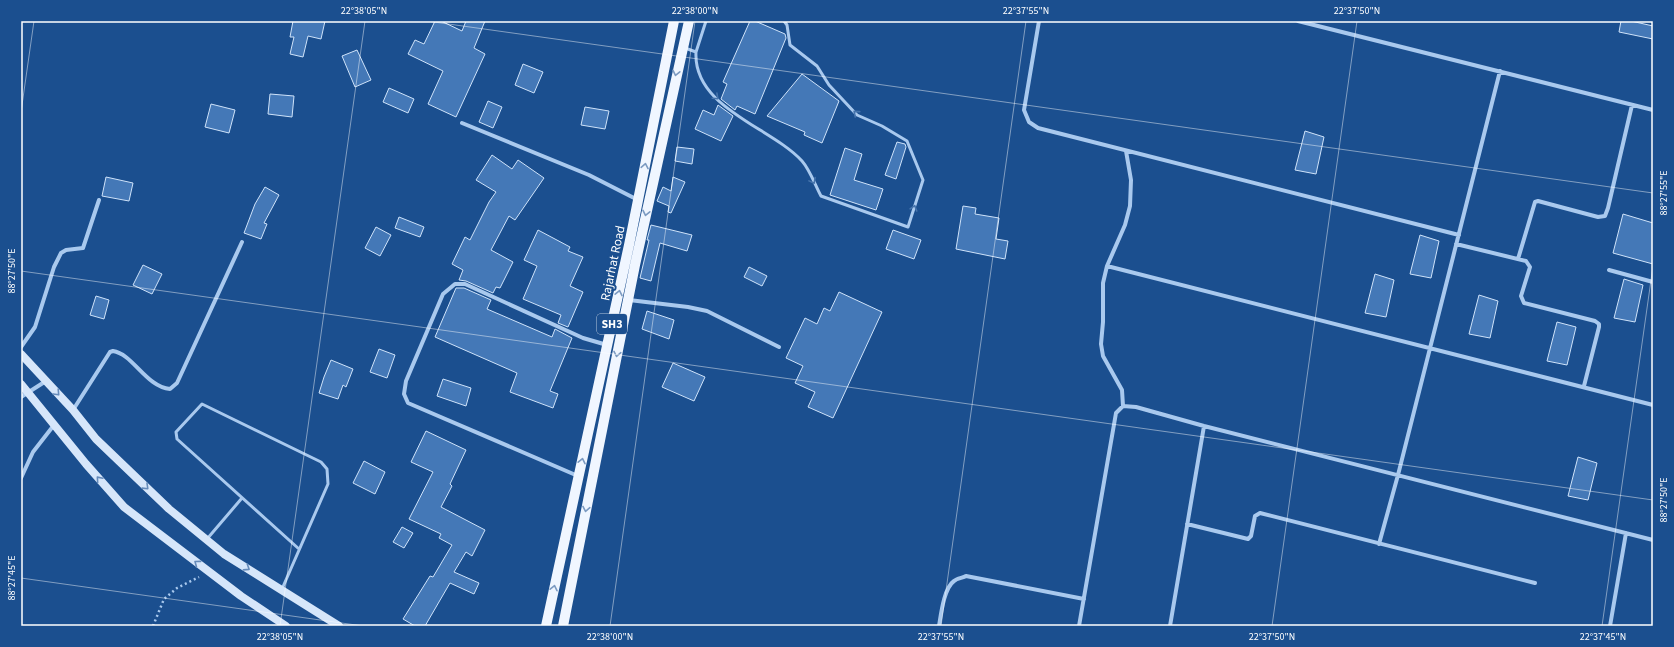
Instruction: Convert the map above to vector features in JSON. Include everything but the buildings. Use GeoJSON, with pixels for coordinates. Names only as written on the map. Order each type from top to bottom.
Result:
{"type":"FeatureCollection","features":[{"type":"Feature","properties":{"kind":"main road","name":"Rajarhat Road"},"geometry":{"type":"LineString","coordinates":[[546,626],[638,201],[674,21]]}},
{"type":"Feature","properties":{"kind":"main road","name":"Rajarhat Road"},"geometry":{"type":"LineString","coordinates":[[563,626],[628,300],[688,21]]}},
{"type":"Feature","properties":{"kind":"main road"},"geometry":{"type":"LineString","coordinates":[[21,354],[96,439],[168,509],[224,554],[339,626]]}},
{"type":"Feature","properties":{"kind":"main road"},"geometry":{"type":"LineString","coordinates":[[21,384],[24,395],[54,425],[124,507],[241,596],[286,626]]}},
{"type":"Feature","properties":{"kind":"street"},"geometry":{"type":"LineString","coordinates":[[1039,21],[1024,110],[1029,122],[1038,128],[1458,235]]}},
{"type":"Feature","properties":{"kind":"street"},"geometry":{"type":"LineString","coordinates":[[1298,21],[1653,110]]}},
{"type":"Feature","properties":{"kind":"street"},"geometry":{"type":"LineString","coordinates":[[1379,544],[1398,475],[1500,71]]}},
{"type":"Feature","properties":{"kind":"street"},"geometry":{"type":"LineString","coordinates":[[1518,259],[1534,202],[1538,201],[1598,217],[1605,216],[1632,105]]}},
{"type":"Feature","properties":{"kind":"street"},"geometry":{"type":"LineString","coordinates":[[462,123],[589,175],[638,201]]}},
{"type":"Feature","properties":{"kind":"street"},"geometry":{"type":"LineString","coordinates":[[1124,406],[1122,390],[1103,356],[1101,344],[1103,322],[1103,283],[1108,266],[1125,225],[1130,206],[1131,180],[1126,151]]}},
{"type":"Feature","properties":{"kind":"street"},"geometry":{"type":"LineString","coordinates":[[21,347],[35,327],[54,267],[61,253],[66,250],[83,248],[99,200]]}},
{"type":"Feature","properties":{"kind":"street"},"geometry":{"type":"LineString","coordinates":[[72,410],[110,352],[113,351],[121,354],[151,381],[162,388],[170,389],[177,383],[242,242]]}},
{"type":"Feature","properties":{"kind":"street"},"geometry":{"type":"LineString","coordinates":[[1456,244],[1526,261],[1530,267],[1521,296],[1524,303],[1595,321],[1599,324],[1584,386]]}},
{"type":"Feature","properties":{"kind":"street"},"geometry":{"type":"LineString","coordinates":[[1108,266],[1584,386],[1653,405]]}},
{"type":"Feature","properties":{"kind":"street"},"geometry":{"type":"LineString","coordinates":[[1609,270],[1653,282]]}},
{"type":"Feature","properties":{"kind":"street"},"geometry":{"type":"LineString","coordinates":[[579,476],[408,403],[404,394],[406,381],[443,294],[455,284],[465,284],[582,338],[607,346]]}},
{"type":"Feature","properties":{"kind":"street"},"geometry":{"type":"LineString","coordinates":[[628,300],[688,307],[707,311],[779,347]]}},
{"type":"Feature","properties":{"kind":"street"},"geometry":{"type":"LineString","coordinates":[[24,395],[46,381]]}},
{"type":"Feature","properties":{"kind":"street"},"geometry":{"type":"LineString","coordinates":[[1079,626],[1116,413],[1124,406],[1136,407],[1204,426],[1653,540]]}},
{"type":"Feature","properties":{"kind":"street"},"geometry":{"type":"LineString","coordinates":[[21,478],[32,452],[54,425]]}},
{"type":"Feature","properties":{"kind":"street"},"geometry":{"type":"LineString","coordinates":[[1170,626],[1204,426]]}},
{"type":"Feature","properties":{"kind":"street"},"geometry":{"type":"LineString","coordinates":[[1187,524],[1248,539],[1251,536],[1255,516],[1260,513],[1536,584]]}},
{"type":"Feature","properties":{"kind":"street"},"geometry":{"type":"LineString","coordinates":[[1610,626],[1626,533]]}},
{"type":"Feature","properties":{"kind":"street"},"geometry":{"type":"LineString","coordinates":[[939,626],[942,605],[948,589],[954,581],[966,576],[1084,599]]}},
{"type":"Feature","properties":{"kind":"lane"},"geometry":{"type":"LineString","coordinates":[[706,21],[696,52],[695,63],[707,89],[717,99],[749,124],[791,151],[803,162],[821,196],[908,227],[923,180],[907,140],[882,126],[857,116],[829,85],[817,66],[790,45],[787,25],[784,21]]}},
{"type":"Feature","properties":{"kind":"lane"},"geometry":{"type":"LineString","coordinates":[[682,47],[696,52]]}},
{"type":"Feature","properties":{"kind":"lane"},"geometry":{"type":"LineString","coordinates":[[281,591],[300,549],[328,484],[327,469],[321,462],[202,404],[176,432],[177,439],[300,549]]}},
{"type":"Feature","properties":{"kind":"lane"},"geometry":{"type":"LineString","coordinates":[[206,539],[242,498]]}},
{"type":"Feature","properties":{"kind":"path"},"geometry":{"type":"LineString","coordinates":[[153,626],[164,600],[177,588],[209,572]]}}]}
